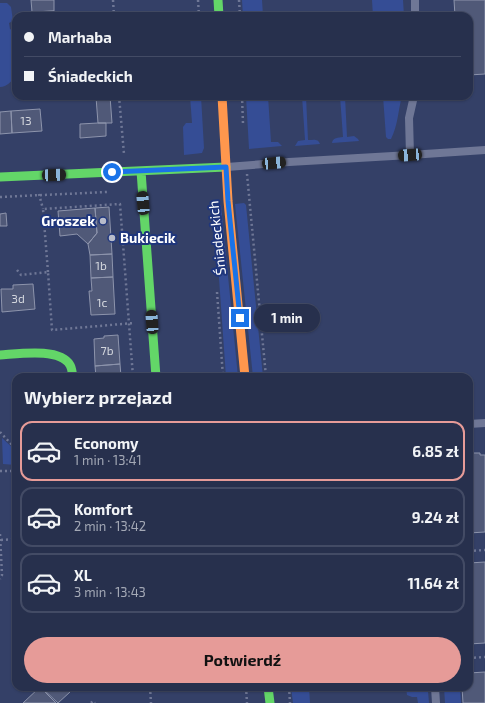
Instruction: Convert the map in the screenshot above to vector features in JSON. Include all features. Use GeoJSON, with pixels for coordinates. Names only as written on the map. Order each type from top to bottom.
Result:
{"type":"FeatureCollection","features":[{"type":"Feature","properties":{"kind":"street"},"geometry":{"type":"LineString","coordinates":[[218,0],[219,12]]}},
{"type":"Feature","properties":{"kind":"street","name":"Śniadeckich"},"geometry":{"type":"LineString","coordinates":[[222,100],[228,201],[245,373]]}},
{"type":"Feature","properties":{"kind":"street"},"geometry":{"type":"LineString","coordinates":[[0,177],[226,167]]}},
{"type":"Feature","properties":{"kind":"street"},"geometry":{"type":"LineString","coordinates":[[140,171],[156,373]]}},
{"type":"Feature","properties":{"kind":"street"},"geometry":{"type":"LineString","coordinates":[[0,355],[52,354],[64,358],[71,365],[72,373]]}},
{"type":"Feature","properties":{"kind":"street"},"geometry":{"type":"LineString","coordinates":[[268,691],[270,703]]}},
{"type":"Feature","properties":{"kind":"lane"},"geometry":{"type":"LineString","coordinates":[[414,0],[415,12]]}},
{"type":"Feature","properties":{"kind":"lane"},"geometry":{"type":"LineString","coordinates":[[410,155],[409,118],[413,100]]}},
{"type":"Feature","properties":{"kind":"lane"},"geometry":{"type":"LineString","coordinates":[[226,167],[485,150]]}},
{"type":"Feature","properties":{"kind":"lane"},"geometry":{"type":"LineString","coordinates":[[473,424],[485,423]]}},
{"type":"Feature","properties":{"kind":"lane"},"geometry":{"type":"LineString","coordinates":[[435,691],[436,703]]}},
{"type":"Feature","properties":{"kind":"path"},"geometry":{"type":"LineString","coordinates":[[113,0],[114,12]]}},
{"type":"Feature","properties":{"kind":"path"},"geometry":{"type":"LineString","coordinates":[[198,0],[199,12]]}},
{"type":"Feature","properties":{"kind":"path"},"geometry":{"type":"LineString","coordinates":[[239,0],[240,12]]}},
{"type":"Feature","properties":{"kind":"path"},"geometry":{"type":"LineString","coordinates":[[119,100],[124,155]]}},
{"type":"Feature","properties":{"kind":"path"},"geometry":{"type":"LineString","coordinates":[[242,100],[243,125]]}},
{"type":"Feature","properties":{"kind":"path"},"geometry":{"type":"LineString","coordinates":[[246,166],[266,373]]}},
{"type":"Feature","properties":{"kind":"path"},"geometry":{"type":"LineString","coordinates":[[133,373],[129,324],[120,204],[43,209],[52,330],[129,324],[152,322]]}},
{"type":"Feature","properties":{"kind":"path"},"geometry":{"type":"LineString","coordinates":[[17,270],[21,275],[48,272]]}},
{"type":"Feature","properties":{"kind":"path"},"geometry":{"type":"LineString","coordinates":[[0,432],[12,445]]}},
{"type":"Feature","properties":{"kind":"path"},"geometry":{"type":"LineString","coordinates":[[0,471],[12,471]]}},
{"type":"Feature","properties":{"kind":"path"},"geometry":{"type":"LineString","coordinates":[[0,534],[2,575],[0,580]]}},
{"type":"Feature","properties":{"kind":"path"},"geometry":{"type":"LineString","coordinates":[[0,540],[12,539]]}},
{"type":"Feature","properties":{"kind":"path"},"geometry":{"type":"LineString","coordinates":[[473,551],[485,550]]}},
{"type":"Feature","properties":{"kind":"path"},"geometry":{"type":"LineString","coordinates":[[473,658],[485,657]]}},
{"type":"Feature","properties":{"kind":"path"},"geometry":{"type":"LineString","coordinates":[[150,691],[151,703]]}},
{"type":"Feature","properties":{"kind":"path"},"geometry":{"type":"LineString","coordinates":[[246,691],[247,703]]}},
{"type":"Feature","properties":{"kind":"path"},"geometry":{"type":"LineString","coordinates":[[289,691],[290,703]]}},
{"type":"Feature","properties":{"kind":"path"},"geometry":{"type":"LineString","coordinates":[[91,703],[95,703]]}},
{"type":"Feature","properties":{"kind":"shaded area"},"geometry":{"type":"Polygon","coordinates":[[[242,0],[262,0],[263,12],[243,12],[242,0]]]}},
{"type":"Feature","properties":{"kind":"shaded area"},"geometry":{"type":"Polygon","coordinates":[[[372,0],[403,0],[404,12],[373,12],[372,0]]]}},
{"type":"Feature","properties":{"kind":"shaded area"},"geometry":{"type":"Polygon","coordinates":[[[0,3],[7,3],[11,7],[12,14],[12,22],[9,23],[10,29],[12,30],[12,80],[7,85],[0,87],[0,3]]]}},
{"type":"Feature","properties":{"kind":"shaded area"},"geometry":{"type":"Polygon","coordinates":[[[190,100],[201,100],[204,148],[202,153],[184,155],[183,127],[186,123],[192,123],[190,100]]]}},
{"type":"Feature","properties":{"kind":"shaded area"},"geometry":{"type":"Polygon","coordinates":[[[246,100],[268,100],[271,142],[278,142],[282,146],[249,149],[246,100]]]}},
{"type":"Feature","properties":{"kind":"shaded area"},"geometry":{"type":"Polygon","coordinates":[[[302,100],[306,100],[308,140],[317,140],[320,144],[295,146],[298,141],[305,140],[302,100]]]}},
{"type":"Feature","properties":{"kind":"shaded area"},"geometry":{"type":"Polygon","coordinates":[[[340,100],[345,100],[347,137],[354,136],[359,141],[332,143],[335,139],[343,137],[340,100]]]}},
{"type":"Feature","properties":{"kind":"shaded area"},"geometry":{"type":"Polygon","coordinates":[[[383,100],[401,100],[397,123],[391,139],[386,137],[383,100]]]}},
{"type":"Feature","properties":{"kind":"shaded area"},"geometry":{"type":"Polygon","coordinates":[[[244,203],[246,205],[263,373],[253,373],[235,204],[244,203]]]}},
{"type":"Feature","properties":{"kind":"shaded area"},"geometry":{"type":"Polygon","coordinates":[[[217,205],[221,205],[238,373],[226,373],[214,208],[217,205]]]}},
{"type":"Feature","properties":{"kind":"shaded area"},"geometry":{"type":"Polygon","coordinates":[[[2,438],[12,447],[12,465],[3,464],[2,438]]]}},
{"type":"Feature","properties":{"kind":"shaded area"},"geometry":{"type":"Polygon","coordinates":[[[292,691],[309,691],[310,703],[293,703],[292,691]]]}},
{"type":"Feature","properties":{"kind":"shaded area"},"geometry":{"type":"Polygon","coordinates":[[[406,691],[428,691],[429,703],[418,703],[417,697],[407,695],[406,691]]]}},
{"type":"Feature","properties":{"kind":"shaded area"},"geometry":{"type":"Polygon","coordinates":[[[444,691],[460,691],[461,703],[445,703],[444,691]]]}},
{"type":"Feature","properties":{"kind":"building"},"geometry":{"type":"Polygon","coordinates":[[[31,0],[54,0],[54,11],[32,12],[31,0]]]}},
{"type":"Feature","properties":{"kind":"building"},"geometry":{"type":"Polygon","coordinates":[[[454,0],[485,0],[485,74],[473,75],[473,12],[455,12],[454,0]]]}},
{"type":"Feature","properties":{"kind":"building"},"geometry":{"type":"Polygon","coordinates":[[[54,11],[54,12],[32,12],[54,11]]]}},
{"type":"Feature","properties":{"kind":"building"},"geometry":{"type":"Polygon","coordinates":[[[96,100],[110,100],[112,123],[98,123],[96,100]]]}},
{"type":"Feature","properties":{"kind":"building"},"geometry":{"type":"Polygon","coordinates":[[[40,109],[42,131],[12,133],[11,111],[40,109]]]}},
{"type":"Feature","properties":{"kind":"building"},"geometry":{"type":"Polygon","coordinates":[[[11,111],[12,133],[0,134],[0,112],[11,111]]]}},
{"type":"Feature","properties":{"kind":"building"},"geometry":{"type":"Polygon","coordinates":[[[106,123],[106,136],[80,138],[80,124],[106,123]]]}},
{"type":"Feature","properties":{"kind":"building","name":"Groszek"},"geometry":{"type":"Polygon","coordinates":[[[109,207],[112,254],[90,255],[88,244],[97,233],[95,208],[109,207]]]}},
{"type":"Feature","properties":{"kind":"building"},"geometry":{"type":"Polygon","coordinates":[[[95,208],[97,233],[88,244],[77,234],[60,236],[58,211],[95,208]]]}},
{"type":"Feature","properties":{"kind":"building"},"geometry":{"type":"Polygon","coordinates":[[[6,213],[7,226],[0,226],[0,214],[6,213]]]}},
{"type":"Feature","properties":{"kind":"building"},"geometry":{"type":"Polygon","coordinates":[[[112,254],[113,277],[91,278],[90,255],[112,254]]]}},
{"type":"Feature","properties":{"kind":"building"},"geometry":{"type":"Polygon","coordinates":[[[113,277],[115,314],[91,315],[89,291],[92,291],[91,278],[113,277]]]}},
{"type":"Feature","properties":{"kind":"building"},"geometry":{"type":"Polygon","coordinates":[[[33,284],[35,309],[2,312],[1,289],[13,289],[13,285],[33,284]]]}},
{"type":"Feature","properties":{"kind":"building"},"geometry":{"type":"Polygon","coordinates":[[[118,335],[120,364],[95,366],[94,339],[104,338],[104,336],[118,335]]]}},
{"type":"Feature","properties":{"kind":"building"},"geometry":{"type":"Polygon","coordinates":[[[120,364],[121,373],[96,373],[95,366],[120,364]]]}},
{"type":"Feature","properties":{"kind":"building"},"geometry":{"type":"Polygon","coordinates":[[[473,453],[485,455],[485,532],[473,533],[473,453]]]}},
{"type":"Feature","properties":{"kind":"building"},"geometry":{"type":"Polygon","coordinates":[[[485,562],[485,643],[473,644],[473,563],[485,562]]]}},
{"type":"Feature","properties":{"kind":"building"},"geometry":{"type":"Polygon","coordinates":[[[485,672],[485,703],[463,703],[462,691],[473,691],[473,673],[485,672]]]}},
{"type":"Feature","properties":{"kind":"building"},"geometry":{"type":"Polygon","coordinates":[[[36,691],[44,691],[56,703],[23,703],[36,691]]]}},
{"type":"Feature","properties":{"kind":"building"},"geometry":{"type":"Polygon","coordinates":[[[45,691],[70,691],[58,703],[45,691]]]}},
{"type":"Feature","properties":{"kind":"traffic: fast"},"geometry":{"type":"LineString","coordinates":[[218,0],[219,12]]}},
{"type":"Feature","properties":{"kind":"traffic: fast"},"geometry":{"type":"LineString","coordinates":[[0,177],[226,167]]}},
{"type":"Feature","properties":{"kind":"traffic: fast"},"geometry":{"type":"LineString","coordinates":[[141,171],[156,373]]}},
{"type":"Feature","properties":{"kind":"traffic: fast"},"geometry":{"type":"LineString","coordinates":[[0,355],[38,353],[57,356],[65,359],[70,365],[72,373]]}},
{"type":"Feature","properties":{"kind":"traffic: fast"},"geometry":{"type":"LineString","coordinates":[[268,691],[270,703]]}},
{"type":"Feature","properties":{"kind":"traffic: slow"},"geometry":{"type":"LineString","coordinates":[[222,100],[228,201],[245,373]]}},
{"type":"Feature","properties":{"kind":"place","name":"Groszek"},"geometry":{"type":"Point","coordinates":[103,221]}},
{"type":"Feature","properties":{"kind":"place","name":"Bukiecik"},"geometry":{"type":"Point","coordinates":[112,238]}},
{"type":"Feature","properties":{"kind":"route"},"geometry":{"type":"LineString","coordinates":[[112,172],[226,167],[240,318]]}}]}
